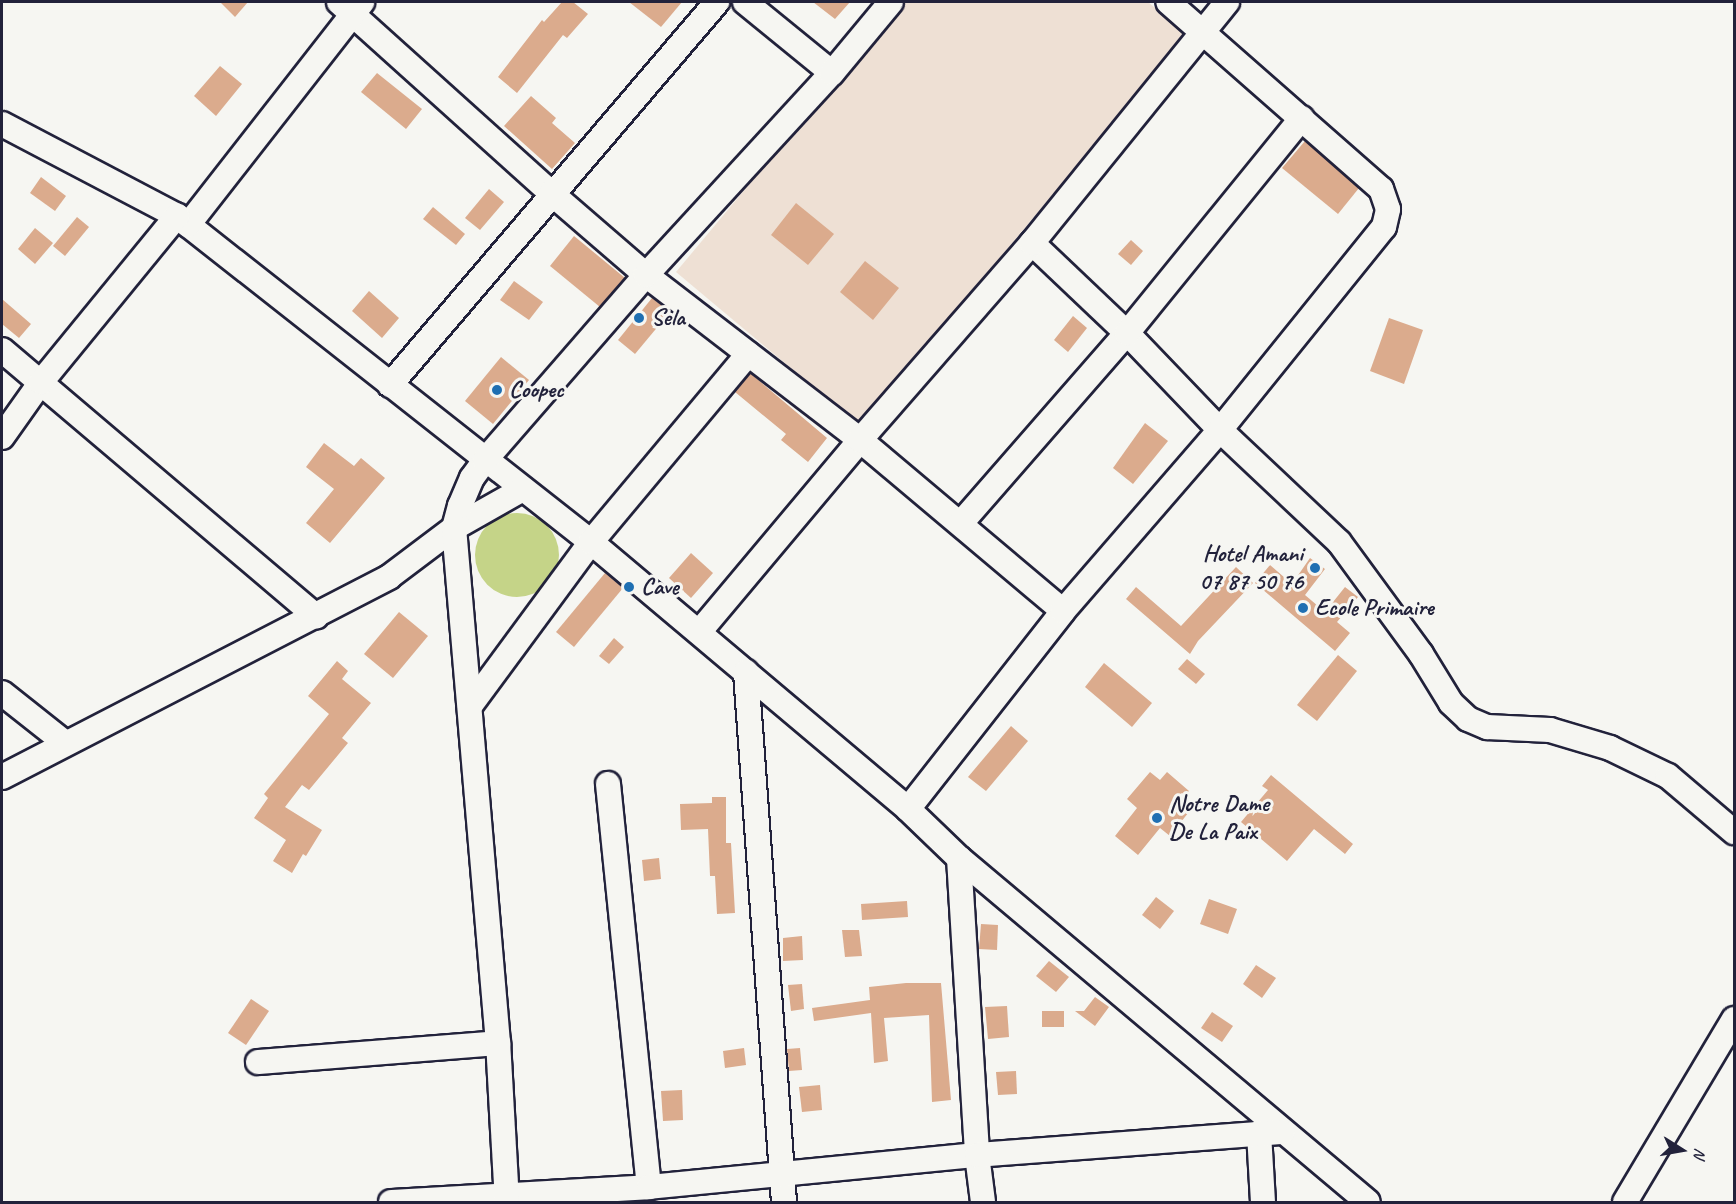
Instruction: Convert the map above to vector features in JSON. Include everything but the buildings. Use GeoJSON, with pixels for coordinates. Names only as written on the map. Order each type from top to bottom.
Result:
{"type":"FeatureCollection","features":[{"type":"Feature","properties":{"kind":"street"},"geometry":{"type":"LineString","coordinates":[[390,385],[551,193],[717,2]]}},
{"type":"Feature","properties":{"kind":"street"},"geometry":{"type":"LineString","coordinates":[[745,2],[832,73]]}},
{"type":"Feature","properties":{"kind":"street"},"geometry":{"type":"LineString","coordinates":[[507,1200],[498,1043],[454,528],[472,478],[485,460],[646,275],[832,73],[891,2]]}},
{"type":"Feature","properties":{"kind":"street"},"geometry":{"type":"LineString","coordinates":[[908,809],[1062,611],[1220,430],[1384,227],[1388,209],[1381,189],[1202,30],[1167,2]]}},
{"type":"Feature","properties":{"kind":"street"},"geometry":{"type":"LineString","coordinates":[[700,631],[860,440],[1032,243],[1202,30],[1227,2]]}},
{"type":"Feature","properties":{"kind":"street"},"geometry":{"type":"LineString","coordinates":[[2,437],[41,382],[182,220],[351,5],[551,193],[646,275],[860,440],[961,523],[1062,611]]}},
{"type":"Feature","properties":{"kind":"street"},"geometry":{"type":"LineString","coordinates":[[961,523],[1127,333],[1302,118]]}},
{"type":"Feature","properties":{"kind":"street"},"geometry":{"type":"LineString","coordinates":[[2,124],[182,220],[591,542],[700,631],[908,809],[959,858],[1270,1132],[1368,1203]]}},
{"type":"Feature","properties":{"kind":"street"},"geometry":{"type":"LineString","coordinates":[[1032,243],[1127,333],[1220,430],[1340,542],[1421,654],[1451,703],[1468,719],[1487,727],[1550,730],[1610,748],[1668,776],[1734,832]]}},
{"type":"Feature","properties":{"kind":"street"},"geometry":{"type":"LineString","coordinates":[[2,350],[316,616]]}},
{"type":"Feature","properties":{"kind":"street"},"geometry":{"type":"LineString","coordinates":[[470,706],[591,542],[748,354]]}},
{"type":"Feature","properties":{"kind":"street"},"geometry":{"type":"LineString","coordinates":[[2,777],[389,577],[454,528],[523,489]]}},
{"type":"Feature","properties":{"kind":"street"},"geometry":{"type":"LineString","coordinates":[[746,672],[784,1203]]}},
{"type":"Feature","properties":{"kind":"street"},"geometry":{"type":"LineString","coordinates":[[2,693],[65,743]]}},
{"type":"Feature","properties":{"kind":"street"},"geometry":{"type":"LineString","coordinates":[[608,784],[649,1187]]}},
{"type":"Feature","properties":{"kind":"street"},"geometry":{"type":"LineString","coordinates":[[959,858],[977,1155],[983,1203]]}},
{"type":"Feature","properties":{"kind":"street"},"geometry":{"type":"LineString","coordinates":[[1625,1203],[1734,1019]]}},
{"type":"Feature","properties":{"kind":"street"},"geometry":{"type":"LineString","coordinates":[[258,1062],[498,1043]]}},
{"type":"Feature","properties":{"kind":"street"},"geometry":{"type":"LineString","coordinates":[[391,1203],[507,1200],[977,1155],[1270,1132]]}},
{"type":"Feature","properties":{"kind":"street"},"geometry":{"type":"LineString","coordinates":[[1263,1203],[1270,1132]]}},
{"type":"Feature","properties":{"kind":"shaded area"},"geometry":{"type":"Polygon","coordinates":[[[901,2],[1148,2],[1186,34],[860,426],[676,272],[901,2]]]}},
{"type":"Feature","properties":{"kind":"green space"},"geometry":{"type":"Polygon","coordinates":[[[517,513],[540,520],[552,532],[559,555],[552,578],[540,590],[517,597],[494,590],[482,578],[475,555],[482,532],[494,520],[517,513]]]}},
{"type":"Feature","properties":{"kind":"place","name":"Sela"},"geometry":{"type":"Point","coordinates":[639,318]}},
{"type":"Feature","properties":{"kind":"place","name":"Coopec"},"geometry":{"type":"Point","coordinates":[497,390]}},
{"type":"Feature","properties":{"kind":"place","name":"Hotel Amani 07 87 50 76"},"geometry":{"type":"Point","coordinates":[1315,568]}},
{"type":"Feature","properties":{"kind":"place","name":"Cave"},"geometry":{"type":"Point","coordinates":[629,587]}},
{"type":"Feature","properties":{"kind":"place","name":"Ecole Primaire"},"geometry":{"type":"Point","coordinates":[1303,608]}},
{"type":"Feature","properties":{"kind":"place","name":"Notre Dame De La Paix"},"geometry":{"type":"Point","coordinates":[1157,818]}}]}
